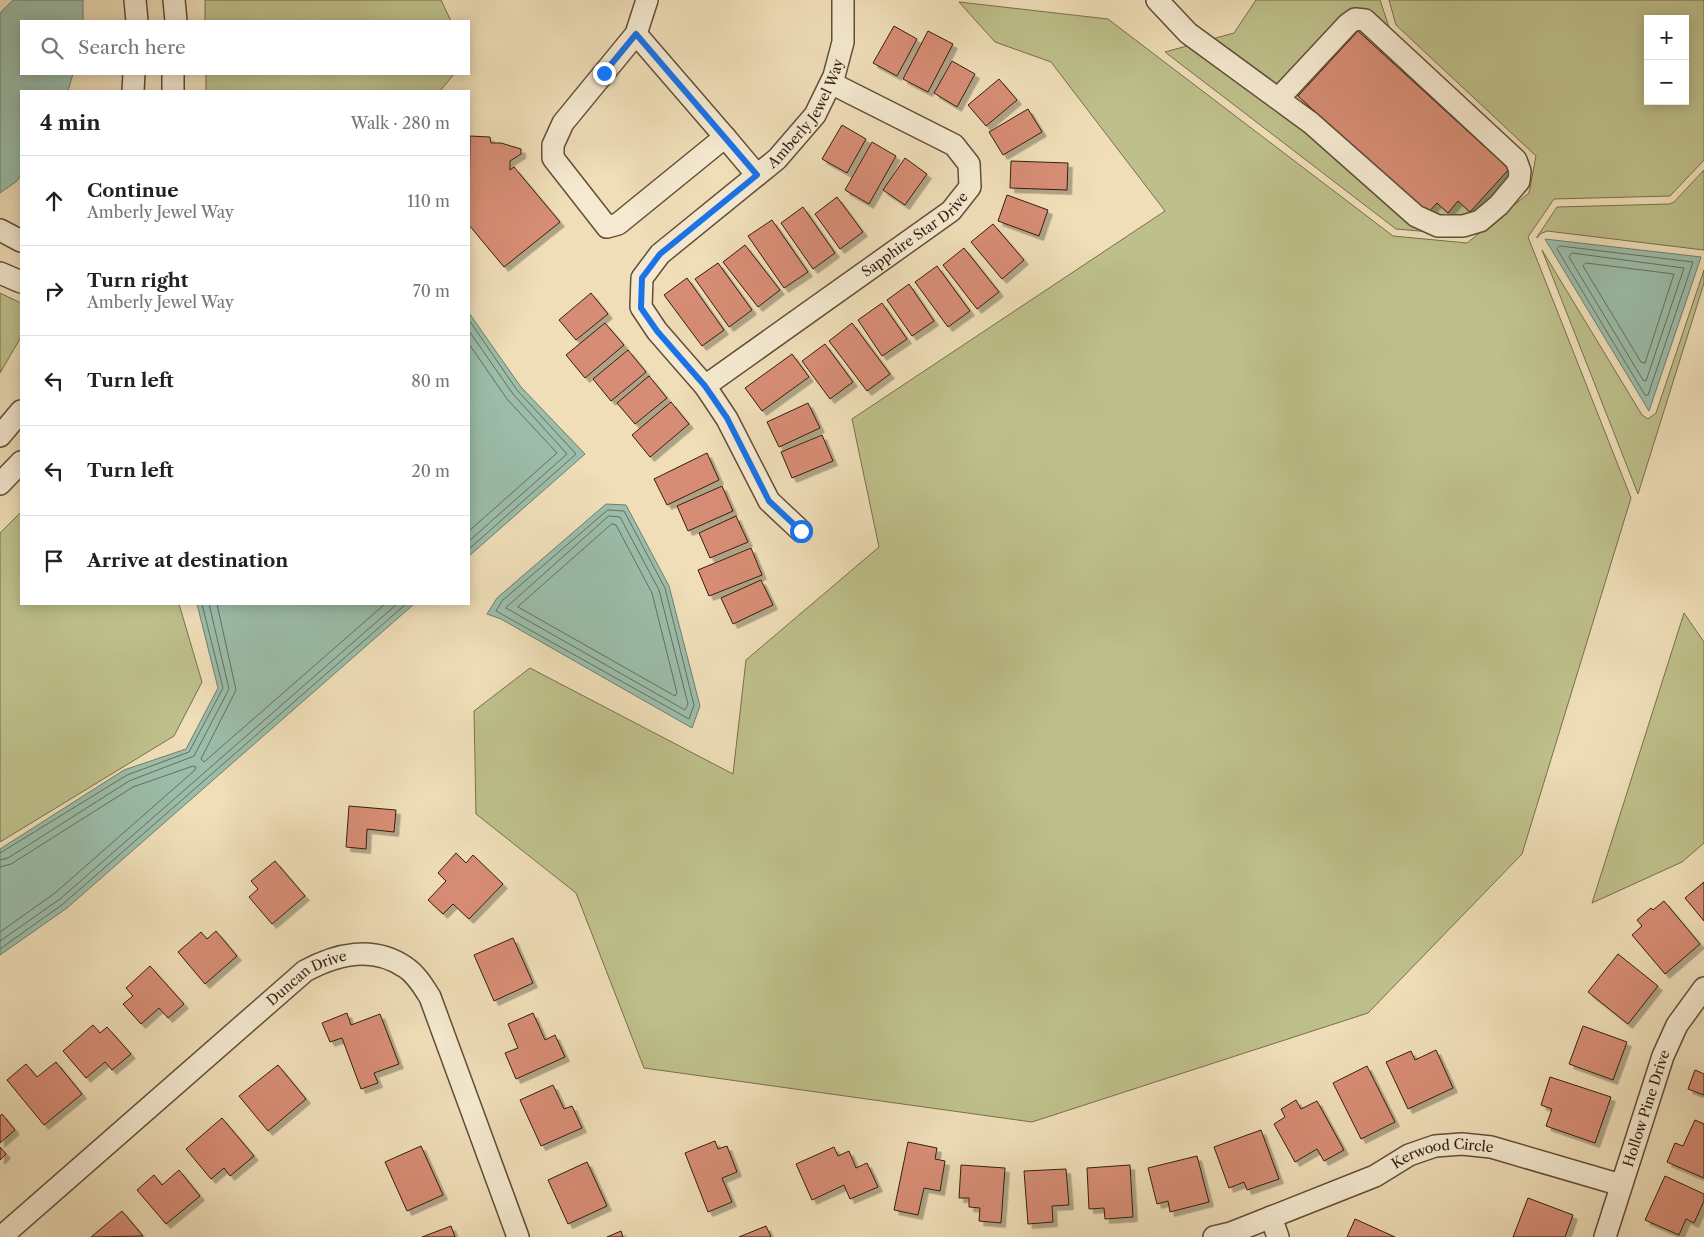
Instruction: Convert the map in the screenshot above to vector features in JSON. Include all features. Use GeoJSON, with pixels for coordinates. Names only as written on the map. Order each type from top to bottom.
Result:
{"type":"FeatureCollection","features":[{"type":"Feature","properties":{"kind":"street"},"geometry":{"type":"LineString","coordinates":[[135,0],[136,20]]}},
{"type":"Feature","properties":{"kind":"street"},"geometry":{"type":"LineString","coordinates":[[174,0],[176,20]]}},
{"type":"Feature","properties":{"kind":"street"},"geometry":{"type":"LineString","coordinates":[[647,0],[636,34],[563,123],[553,144],[553,158],[607,227],[618,224],[725,137]]}},
{"type":"Feature","properties":{"kind":"street","name":"Amberly Jewel Way"},"geometry":{"type":"LineString","coordinates":[[801,531],[769,501],[727,418],[705,386],[657,331],[641,308],[642,278],[660,254],[777,158],[815,116],[831,83],[843,42],[843,0]]}},
{"type":"Feature","properties":{"kind":"street"},"geometry":{"type":"LineString","coordinates":[[1159,1],[1188,34],[1311,123],[1416,216],[1438,226],[1462,226],[1480,221],[1499,205],[1519,181],[1520,171],[1516,160],[1365,20],[1355,19],[1348,24],[1279,98]]}},
{"type":"Feature","properties":{"kind":"street"},"geometry":{"type":"LineString","coordinates":[[636,34],[757,175]]}},
{"type":"Feature","properties":{"kind":"street"},"geometry":{"type":"LineString","coordinates":[[133,90],[134,75]]}},
{"type":"Feature","properties":{"kind":"street"},"geometry":{"type":"LineString","coordinates":[[172,90],[173,75]]}},
{"type":"Feature","properties":{"kind":"street","name":"Sapphire Star Drive"},"geometry":{"type":"LineString","coordinates":[[705,386],[951,211],[970,187],[969,164],[954,145],[831,83]]}},
{"type":"Feature","properties":{"kind":"street"},"geometry":{"type":"LineString","coordinates":[[0,230],[20,240]]}},
{"type":"Feature","properties":{"kind":"street"},"geometry":{"type":"LineString","coordinates":[[0,273],[20,282]]}},
{"type":"Feature","properties":{"kind":"street"},"geometry":{"type":"LineString","coordinates":[[0,436],[20,412]]}},
{"type":"Feature","properties":{"kind":"street"},"geometry":{"type":"LineString","coordinates":[[0,484],[20,463]]}},
{"type":"Feature","properties":{"kind":"street","name":"Duncan Drive"},"geometry":{"type":"LineString","coordinates":[[1,1237],[304,971],[326,959],[347,954],[366,954],[385,958],[405,966],[419,980],[430,997],[518,1237]]}},
{"type":"Feature","properties":{"kind":"street","name":"Hollow Pine Drive"},"geometry":{"type":"LineString","coordinates":[[1605,1237],[1662,1056],[1677,1024],[1704,988]]}},
{"type":"Feature","properties":{"kind":"street","name":"Kerwood Circle"},"geometry":{"type":"LineString","coordinates":[[1214,1237],[1375,1176],[1409,1155],[1435,1146],[1462,1144],[1491,1147],[1621,1185]]}},
{"type":"Feature","properties":{"kind":"street"},"geometry":{"type":"LineString","coordinates":[[1271,1217],[1278,1237]]}},
{"type":"Feature","properties":{"kind":"green space"},"geometry":{"type":"Polygon","coordinates":[[[205,0],[441,0],[451,20],[205,20],[205,0]]]}},
{"type":"Feature","properties":{"kind":"green space"},"geometry":{"type":"Polygon","coordinates":[[[1256,0],[1380,0],[1390,30],[1528,160],[1522,189],[1465,235],[1396,229],[1165,52],[1234,33],[1256,0]]]}},
{"type":"Feature","properties":{"kind":"green space"},"geometry":{"type":"Polygon","coordinates":[[[1389,0],[1704,0],[1704,160],[1670,196],[1554,199],[1528,237],[1631,498],[1522,854],[1368,1013],[1032,1122],[644,1068],[576,893],[476,814],[474,711],[530,668],[733,774],[746,660],[879,547],[852,419],[1165,211],[1051,62],[995,42],[959,2],[1108,19],[1393,236],[1467,243],[1529,193],[1536,156],[1396,25],[1389,0]]]}},
{"type":"Feature","properties":{"kind":"green space"},"geometry":{"type":"Polygon","coordinates":[[[206,75],[453,75],[441,90],[206,90],[206,75]]]}},
{"type":"Feature","properties":{"kind":"green space"},"geometry":{"type":"Polygon","coordinates":[[[1704,170],[1704,250],[1547,231],[1540,234],[1537,238],[1557,207],[1669,204],[1674,202],[1704,170]]]}},
{"type":"Feature","properties":{"kind":"green space"},"geometry":{"type":"Polygon","coordinates":[[[1542,250],[1642,415],[1648,419],[1656,413],[1704,270],[1704,283],[1638,494],[1542,250]]]}},
{"type":"Feature","properties":{"kind":"green space"},"geometry":{"type":"Polygon","coordinates":[[[0,293],[20,303],[20,339],[0,373],[0,293]]]}},
{"type":"Feature","properties":{"kind":"green space"},"geometry":{"type":"Polygon","coordinates":[[[20,513],[20,605],[179,605],[202,682],[174,736],[0,842],[0,533],[20,513]]]}},
{"type":"Feature","properties":{"kind":"green space"},"geometry":{"type":"Polygon","coordinates":[[[1684,613],[1704,642],[1704,843],[1682,862],[1592,903],[1684,613]]]}},
{"type":"Feature","properties":{"kind":"water"},"geometry":{"type":"Polygon","coordinates":[[[13,0],[83,0],[83,20],[20,20],[20,75],[73,75],[68,90],[20,90],[20,176],[17,181],[0,193],[0,13],[13,0]]]}},
{"type":"Feature","properties":{"kind":"water"},"geometry":{"type":"Polygon","coordinates":[[[1545,239],[1701,257],[1649,411],[1545,239]]]}},
{"type":"Feature","properties":{"kind":"water"},"geometry":{"type":"Polygon","coordinates":[[[470,314],[521,387],[585,454],[470,555],[470,314]]]}},
{"type":"Feature","properties":{"kind":"water"},"geometry":{"type":"Polygon","coordinates":[[[606,504],[626,505],[669,586],[700,706],[692,728],[501,619],[487,614],[497,598],[606,504]]]}},
{"type":"Feature","properties":{"kind":"water"},"geometry":{"type":"Polygon","coordinates":[[[197,605],[413,605],[67,908],[0,955],[0,849],[124,770],[186,749],[218,688],[197,605]]]}},
{"type":"Feature","properties":{"kind":"building"},"geometry":{"type":"Polygon","coordinates":[[[894,26],[917,39],[897,76],[873,63],[894,26]]]}},
{"type":"Feature","properties":{"kind":"building"},"geometry":{"type":"Polygon","coordinates":[[[928,31],[953,44],[928,92],[903,79],[928,31]]]}},
{"type":"Feature","properties":{"kind":"building"},"geometry":{"type":"Polygon","coordinates":[[[1358,31],[1509,169],[1470,212],[1458,201],[1448,213],[1437,203],[1427,214],[1298,96],[1358,31]]]}},
{"type":"Feature","properties":{"kind":"building"},"geometry":{"type":"Polygon","coordinates":[[[952,61],[975,74],[957,107],[934,93],[952,61]]]}},
{"type":"Feature","properties":{"kind":"building"},"geometry":{"type":"Polygon","coordinates":[[[999,79],[1017,100],[986,126],[968,105],[999,79]]]}},
{"type":"Feature","properties":{"kind":"building"},"geometry":{"type":"Polygon","coordinates":[[[1028,109],[1042,132],[1003,155],[989,132],[1028,109]]]}},
{"type":"Feature","properties":{"kind":"building"},"geometry":{"type":"Polygon","coordinates":[[[842,125],[866,139],[847,173],[822,159],[842,125]]]}},
{"type":"Feature","properties":{"kind":"building"},"geometry":{"type":"Polygon","coordinates":[[[470,136],[490,137],[491,143],[501,143],[521,149],[521,154],[510,161],[510,170],[514,167],[560,222],[504,267],[470,226],[470,136]]]}},
{"type":"Feature","properties":{"kind":"building"},"geometry":{"type":"Polygon","coordinates":[[[872,142],[896,156],[869,204],[845,190],[872,142]]]}},
{"type":"Feature","properties":{"kind":"building"},"geometry":{"type":"Polygon","coordinates":[[[905,158],[927,174],[905,205],[883,190],[905,158]]]}},
{"type":"Feature","properties":{"kind":"building"},"geometry":{"type":"Polygon","coordinates":[[[1011,161],[1068,163],[1067,190],[1010,188],[1011,161]]]}},
{"type":"Feature","properties":{"kind":"building"},"geometry":{"type":"Polygon","coordinates":[[[1007,195],[1048,210],[1039,236],[998,221],[1007,195]]]}},
{"type":"Feature","properties":{"kind":"building"},"geometry":{"type":"Polygon","coordinates":[[[837,197],[863,232],[840,249],[815,214],[837,197]]]}},
{"type":"Feature","properties":{"kind":"building"},"geometry":{"type":"Polygon","coordinates":[[[803,207],[835,253],[813,269],[781,223],[803,207]]]}},
{"type":"Feature","properties":{"kind":"building"},"geometry":{"type":"Polygon","coordinates":[[[772,220],[808,272],[784,288],[748,236],[772,220]]]}},
{"type":"Feature","properties":{"kind":"building"},"geometry":{"type":"Polygon","coordinates":[[[993,224],[1024,260],[1002,279],[971,242],[993,224]]]}},
{"type":"Feature","properties":{"kind":"building"},"geometry":{"type":"Polygon","coordinates":[[[745,245],[780,290],[758,307],[723,262],[745,245]]]}},
{"type":"Feature","properties":{"kind":"building"},"geometry":{"type":"Polygon","coordinates":[[[964,248],[999,292],[977,309],[943,265],[964,248]]]}},
{"type":"Feature","properties":{"kind":"building"},"geometry":{"type":"Polygon","coordinates":[[[718,263],[752,310],[729,327],[695,279],[718,263]]]}},
{"type":"Feature","properties":{"kind":"building"},"geometry":{"type":"Polygon","coordinates":[[[937,266],[970,311],[948,327],[915,282],[937,266]]]}},
{"type":"Feature","properties":{"kind":"building"},"geometry":{"type":"Polygon","coordinates":[[[687,278],[724,330],[702,346],[664,295],[687,278]]]}},
{"type":"Feature","properties":{"kind":"building"},"geometry":{"type":"Polygon","coordinates":[[[909,284],[934,321],[912,336],[887,300],[909,284]]]}},
{"type":"Feature","properties":{"kind":"building"},"geometry":{"type":"Polygon","coordinates":[[[591,293],[608,314],[576,340],[559,320],[591,293]]]}},
{"type":"Feature","properties":{"kind":"building"},"geometry":{"type":"Polygon","coordinates":[[[882,303],[907,339],[882,356],[858,320],[882,303]]]}},
{"type":"Feature","properties":{"kind":"building"},"geometry":{"type":"Polygon","coordinates":[[[605,323],[624,345],[585,378],[566,355],[605,323]]]}},
{"type":"Feature","properties":{"kind":"building"},"geometry":{"type":"Polygon","coordinates":[[[852,323],[890,374],[867,391],[829,341],[852,323]]]}},
{"type":"Feature","properties":{"kind":"building"},"geometry":{"type":"Polygon","coordinates":[[[825,344],[853,382],[830,399],[802,361],[825,344]]]}},
{"type":"Feature","properties":{"kind":"building"},"geometry":{"type":"Polygon","coordinates":[[[628,350],[646,372],[611,401],[593,379],[628,350]]]}},
{"type":"Feature","properties":{"kind":"building"},"geometry":{"type":"Polygon","coordinates":[[[792,354],[809,377],[762,411],[745,388],[792,354]]]}},
{"type":"Feature","properties":{"kind":"building"},"geometry":{"type":"Polygon","coordinates":[[[649,376],[667,398],[635,424],[617,403],[649,376]]]}},
{"type":"Feature","properties":{"kind":"building"},"geometry":{"type":"Polygon","coordinates":[[[671,402],[689,424],[650,457],[632,435],[671,402]]]}},
{"type":"Feature","properties":{"kind":"building"},"geometry":{"type":"Polygon","coordinates":[[[808,403],[820,428],[779,447],[767,422],[808,403]]]}},
{"type":"Feature","properties":{"kind":"building"},"geometry":{"type":"Polygon","coordinates":[[[822,435],[833,461],[792,478],[781,452],[822,435]]]}},
{"type":"Feature","properties":{"kind":"building"},"geometry":{"type":"Polygon","coordinates":[[[707,453],[719,480],[667,505],[654,479],[707,453]]]}},
{"type":"Feature","properties":{"kind":"building"},"geometry":{"type":"Polygon","coordinates":[[[722,486],[733,511],[688,531],[677,506],[722,486]]]}},
{"type":"Feature","properties":{"kind":"building"},"geometry":{"type":"Polygon","coordinates":[[[736,516],[748,542],[710,558],[699,533],[736,516]]]}},
{"type":"Feature","properties":{"kind":"building"},"geometry":{"type":"Polygon","coordinates":[[[751,548],[762,575],[709,596],[698,570],[751,548]]]}},
{"type":"Feature","properties":{"kind":"building"},"geometry":{"type":"Polygon","coordinates":[[[761,580],[773,605],[733,624],[721,598],[761,580]]]}},
{"type":"Feature","properties":{"kind":"building"},"geometry":{"type":"Polygon","coordinates":[[[349,806],[396,810],[394,832],[367,829],[366,849],[346,847],[349,806]]]}},
{"type":"Feature","properties":{"kind":"building"},"geometry":{"type":"Polygon","coordinates":[[[456,853],[466,863],[473,855],[503,884],[469,919],[453,904],[443,914],[428,900],[446,881],[438,873],[456,853]]]}},
{"type":"Feature","properties":{"kind":"building"},"geometry":{"type":"Polygon","coordinates":[[[275,861],[305,896],[272,924],[249,897],[258,889],[251,881],[275,861]]]}},
{"type":"Feature","properties":{"kind":"building"},"geometry":{"type":"Polygon","coordinates":[[[1704,882],[1704,921],[1685,898],[1704,882]]]}},
{"type":"Feature","properties":{"kind":"building"},"geometry":{"type":"Polygon","coordinates":[[[1664,901],[1700,944],[1665,974],[1632,935],[1642,926],[1637,920],[1651,908],[1653,910],[1664,901]]]}},
{"type":"Feature","properties":{"kind":"building"},"geometry":{"type":"Polygon","coordinates":[[[216,931],[237,956],[205,984],[178,952],[201,932],[207,939],[216,931]]]}},
{"type":"Feature","properties":{"kind":"building"},"geometry":{"type":"Polygon","coordinates":[[[513,938],[533,983],[494,1001],[474,955],[513,938]]]}},
{"type":"Feature","properties":{"kind":"building"},"geometry":{"type":"Polygon","coordinates":[[[1618,954],[1658,986],[1628,1024],[1588,992],[1618,954]]]}},
{"type":"Feature","properties":{"kind":"building"},"geometry":{"type":"Polygon","coordinates":[[[150,966],[184,1004],[168,1018],[159,1008],[141,1024],[123,1004],[133,996],[126,988],[150,966]]]}},
{"type":"Feature","properties":{"kind":"building"},"geometry":{"type":"Polygon","coordinates":[[[347,1013],[351,1025],[380,1014],[399,1064],[374,1073],[378,1083],[361,1089],[342,1038],[330,1042],[322,1023],[347,1013]]]}},
{"type":"Feature","properties":{"kind":"building"},"geometry":{"type":"Polygon","coordinates":[[[533,1013],[545,1040],[555,1035],[565,1057],[516,1079],[505,1053],[518,1048],[508,1024],[533,1013]]]}},
{"type":"Feature","properties":{"kind":"building"},"geometry":{"type":"Polygon","coordinates":[[[93,1025],[100,1033],[107,1027],[131,1054],[112,1070],[105,1062],[86,1078],[63,1051],[93,1025]]]}},
{"type":"Feature","properties":{"kind":"building"},"geometry":{"type":"Polygon","coordinates":[[[1583,1026],[1627,1042],[1613,1080],[1569,1064],[1583,1026]]]}},
{"type":"Feature","properties":{"kind":"building"},"geometry":{"type":"Polygon","coordinates":[[[1436,1050],[1453,1088],[1408,1109],[1386,1062],[1411,1051],[1415,1060],[1436,1050]]]}},
{"type":"Feature","properties":{"kind":"building"},"geometry":{"type":"Polygon","coordinates":[[[56,1062],[82,1094],[44,1125],[7,1080],[26,1064],[37,1077],[56,1062]]]}},
{"type":"Feature","properties":{"kind":"building"},"geometry":{"type":"Polygon","coordinates":[[[278,1065],[306,1099],[268,1131],[239,1096],[278,1065]]]}},
{"type":"Feature","properties":{"kind":"building"},"geometry":{"type":"Polygon","coordinates":[[[1367,1066],[1395,1122],[1361,1139],[1333,1083],[1367,1066]]]}},
{"type":"Feature","properties":{"kind":"building"},"geometry":{"type":"Polygon","coordinates":[[[1695,1070],[1704,1074],[1704,1095],[1688,1089],[1695,1070]]]}},
{"type":"Feature","properties":{"kind":"building"},"geometry":{"type":"Polygon","coordinates":[[[1550,1077],[1611,1097],[1595,1143],[1546,1126],[1552,1109],[1541,1105],[1550,1077]]]}},
{"type":"Feature","properties":{"kind":"building"},"geometry":{"type":"Polygon","coordinates":[[[553,1085],[564,1109],[572,1106],[582,1128],[541,1146],[520,1100],[553,1085]]]}},
{"type":"Feature","properties":{"kind":"building"},"geometry":{"type":"Polygon","coordinates":[[[1296,1100],[1301,1109],[1317,1101],[1344,1150],[1324,1161],[1317,1149],[1295,1162],[1274,1124],[1285,1117],[1281,1109],[1296,1100]]]}},
{"type":"Feature","properties":{"kind":"building"},"geometry":{"type":"Polygon","coordinates":[[[2,1114],[15,1130],[0,1143],[0,1116],[2,1114]]]}},
{"type":"Feature","properties":{"kind":"building"},"geometry":{"type":"Polygon","coordinates":[[[222,1118],[254,1156],[230,1176],[224,1168],[211,1179],[186,1149],[222,1118]]]}},
{"type":"Feature","properties":{"kind":"building"},"geometry":{"type":"Polygon","coordinates":[[[1695,1120],[1704,1124],[1704,1178],[1667,1162],[1675,1143],[1683,1146],[1695,1120]]]}},
{"type":"Feature","properties":{"kind":"building"},"geometry":{"type":"Polygon","coordinates":[[[1261,1130],[1279,1179],[1247,1190],[1244,1182],[1229,1188],[1214,1147],[1261,1130]]]}},
{"type":"Feature","properties":{"kind":"building"},"geometry":{"type":"Polygon","coordinates":[[[715,1141],[718,1149],[727,1146],[737,1172],[722,1178],[732,1202],[708,1212],[685,1153],[715,1141]]]}},
{"type":"Feature","properties":{"kind":"building"},"geometry":{"type":"Polygon","coordinates":[[[908,1142],[937,1148],[935,1159],[945,1161],[940,1191],[924,1188],[918,1215],[894,1210],[908,1142]]]}},
{"type":"Feature","properties":{"kind":"building"},"geometry":{"type":"Polygon","coordinates":[[[421,1146],[443,1195],[407,1211],[385,1162],[421,1146]]]}},
{"type":"Feature","properties":{"kind":"building"},"geometry":{"type":"Polygon","coordinates":[[[0,1147],[6,1154],[0,1160],[0,1147]]]}},
{"type":"Feature","properties":{"kind":"building"},"geometry":{"type":"Polygon","coordinates":[[[834,1147],[838,1156],[849,1151],[856,1168],[867,1163],[878,1187],[850,1199],[844,1185],[812,1200],[796,1164],[834,1147]]]}},
{"type":"Feature","properties":{"kind":"building"},"geometry":{"type":"Polygon","coordinates":[[[1197,1156],[1209,1202],[1170,1212],[1168,1201],[1157,1204],[1148,1168],[1197,1156]]]}},
{"type":"Feature","properties":{"kind":"building"},"geometry":{"type":"Polygon","coordinates":[[[587,1162],[607,1206],[568,1224],[548,1180],[587,1162]]]}},
{"type":"Feature","properties":{"kind":"building"},"geometry":{"type":"Polygon","coordinates":[[[961,1165],[1005,1168],[1001,1223],[979,1221],[980,1208],[969,1207],[969,1198],[959,1198],[961,1165]]]}},
{"type":"Feature","properties":{"kind":"building"},"geometry":{"type":"Polygon","coordinates":[[[1130,1165],[1133,1217],[1105,1219],[1104,1208],[1089,1209],[1087,1168],[1130,1165]]]}},
{"type":"Feature","properties":{"kind":"building"},"geometry":{"type":"Polygon","coordinates":[[[1066,1169],[1069,1205],[1052,1206],[1053,1222],[1028,1224],[1024,1171],[1066,1169]]]}},
{"type":"Feature","properties":{"kind":"building"},"geometry":{"type":"Polygon","coordinates":[[[179,1170],[200,1196],[166,1224],[137,1190],[154,1175],[162,1185],[179,1170]]]}},
{"type":"Feature","properties":{"kind":"building"},"geometry":{"type":"Polygon","coordinates":[[[1665,1176],[1704,1194],[1704,1201],[1694,1223],[1686,1219],[1679,1235],[1645,1220],[1665,1176]]]}},
{"type":"Feature","properties":{"kind":"building"},"geometry":{"type":"Polygon","coordinates":[[[1528,1198],[1573,1215],[1565,1237],[1513,1237],[1528,1198]]]}},
{"type":"Feature","properties":{"kind":"building"},"geometry":{"type":"Polygon","coordinates":[[[122,1211],[143,1236],[91,1237],[122,1211]]]}},
{"type":"Feature","properties":{"kind":"building"},"geometry":{"type":"Polygon","coordinates":[[[1355,1219],[1395,1237],[1347,1237],[1355,1219]]]}},
{"type":"Feature","properties":{"kind":"building"},"geometry":{"type":"Polygon","coordinates":[[[451,1226],[455,1237],[422,1237],[451,1226]]]}},
{"type":"Feature","properties":{"kind":"building"},"geometry":{"type":"Polygon","coordinates":[[[766,1226],[771,1237],[739,1237],[766,1226]]]}},
{"type":"Feature","properties":{"kind":"building"},"geometry":{"type":"Polygon","coordinates":[[[621,1231],[623,1237],[607,1237],[621,1231]]]}},
{"type":"Feature","properties":{"kind":"route"},"geometry":{"type":"LineString","coordinates":[[604,73],[636,34],[757,175],[660,254],[642,278],[641,308],[657,331],[705,386],[727,418],[769,501],[801,531]]}}]}
